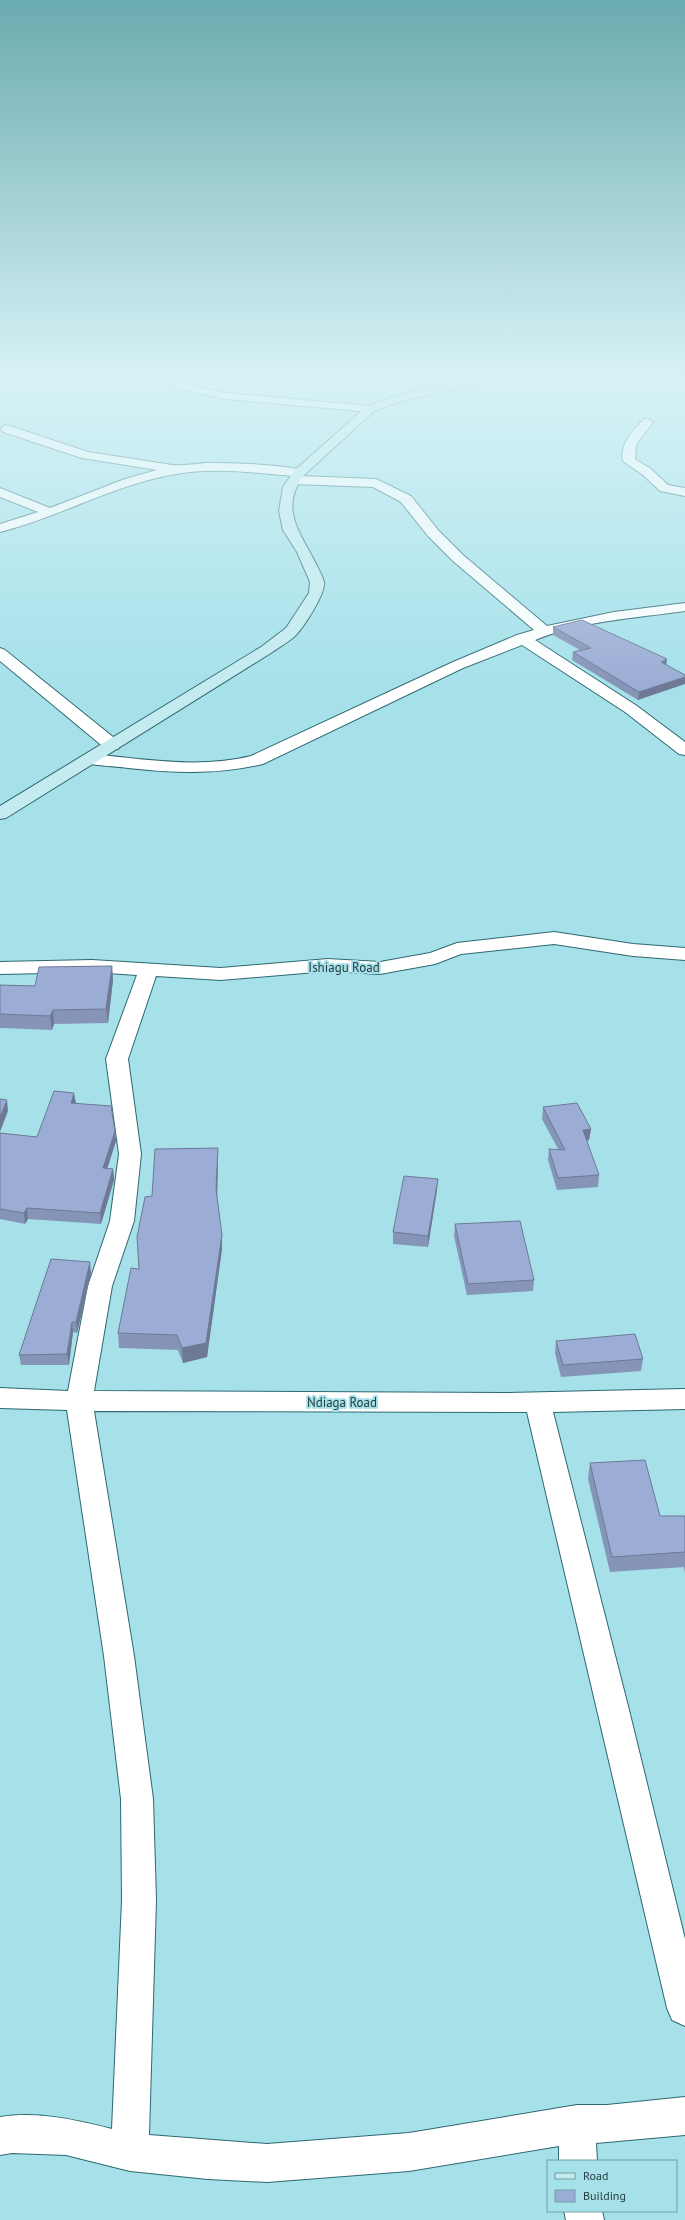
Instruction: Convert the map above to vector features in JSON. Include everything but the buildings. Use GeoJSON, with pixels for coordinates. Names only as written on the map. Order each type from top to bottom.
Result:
{"type":"FeatureCollection","features":[{"type":"Feature","properties":{"kind":"main road"},"geometry":{"type":"LineString","coordinates":[[0,814],[266,650],[291,631],[316,593],[317,582],[304,552],[290,530],[286,511],[289,487],[297,477]]}},
{"type":"Feature","properties":{"kind":"street"},"geometry":{"type":"LineString","coordinates":[[0,528],[50,513],[114,487],[151,477]]}},
{"type":"Feature","properties":{"kind":"street"},"geometry":{"type":"LineString","coordinates":[[304,477],[376,483],[406,499],[434,533],[458,558],[544,631]]}},
{"type":"Feature","properties":{"kind":"street"},"geometry":{"type":"LineString","coordinates":[[652,477],[664,488],[685,492]]}},
{"type":"Feature","properties":{"kind":"street"},"geometry":{"type":"LineString","coordinates":[[0,492],[50,513]]}},
{"type":"Feature","properties":{"kind":"street"},"geometry":{"type":"LineString","coordinates":[[91,759],[181,768],[225,767],[242,764],[257,760],[458,665],[522,638],[544,631],[614,616],[685,607]]}},
{"type":"Feature","properties":{"kind":"street"},"geometry":{"type":"LineString","coordinates":[[522,638],[631,709],[685,750]]}},
{"type":"Feature","properties":{"kind":"street"},"geometry":{"type":"LineString","coordinates":[[2,656],[112,745]]}},
{"type":"Feature","properties":{"kind":"street","name":"Ishiagu Road"},"geometry":{"type":"LineString","coordinates":[[0,968],[92,966],[148,971],[221,974],[328,965],[380,968],[435,958],[457,949],[554,938],[633,950],[685,954]]}},
{"type":"Feature","properties":{"kind":"street"},"geometry":{"type":"LineString","coordinates":[[130,2152],[139,1900],[137,1799],[119,1656],[79,1401],[100,1286],[122,1221],[130,1154],[117,1059],[148,971]]}},
{"type":"Feature","properties":{"kind":"street","name":"Ndiaga Road"},"geometry":{"type":"LineString","coordinates":[[0,1398],[79,1401],[538,1403],[685,1399]]}},
{"type":"Feature","properties":{"kind":"street"},"geometry":{"type":"LineString","coordinates":[[538,1403],[559,1499],[614,1709],[644,1845],[685,2008]]}},
{"type":"Feature","properties":{"kind":"street"},"geometry":{"type":"LineString","coordinates":[[0,2136],[12,2134],[66,2136],[130,2152],[208,2160],[267,2163],[409,2152],[577,2124],[607,2124],[685,2116]]}},
{"type":"Feature","properties":{"kind":"street"},"geometry":{"type":"LineString","coordinates":[[577,2124],[578,2160]]}}]}
